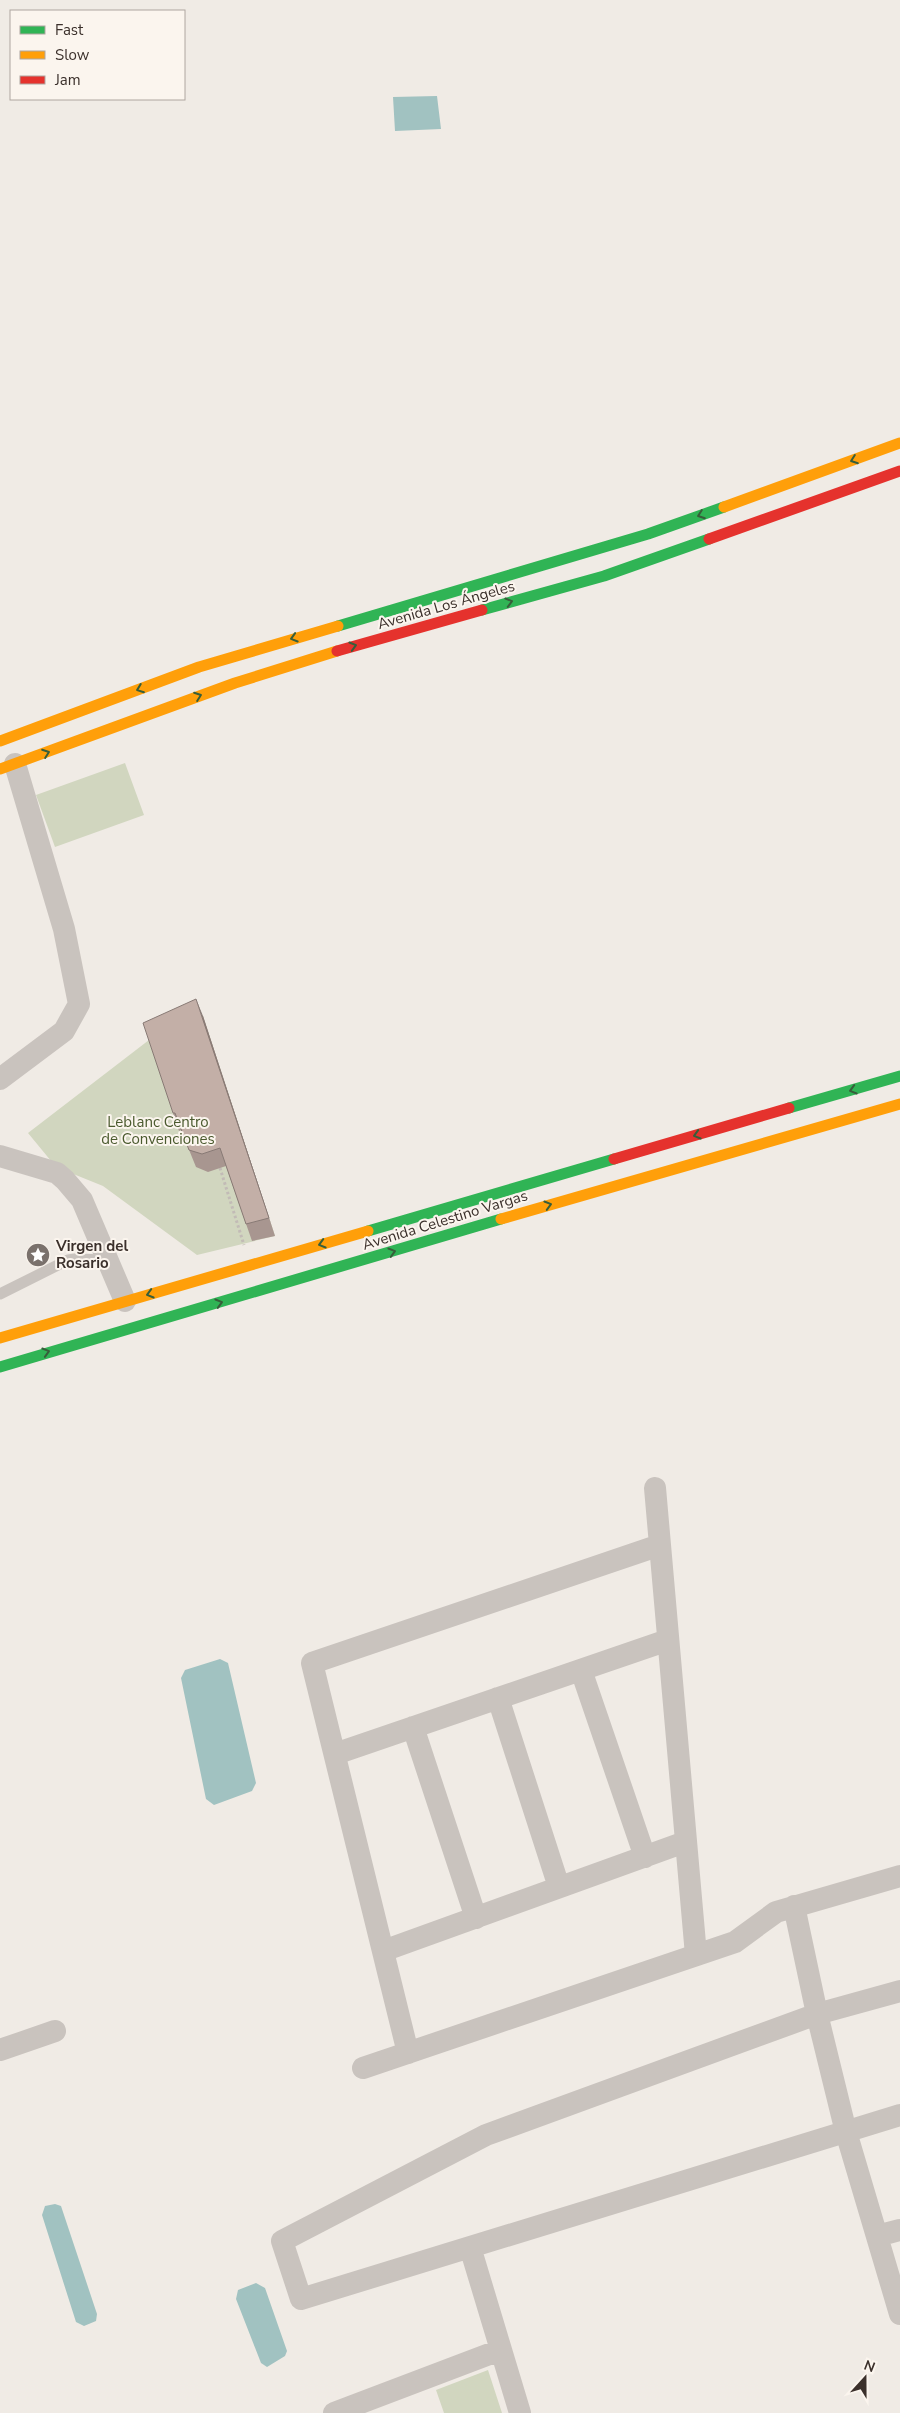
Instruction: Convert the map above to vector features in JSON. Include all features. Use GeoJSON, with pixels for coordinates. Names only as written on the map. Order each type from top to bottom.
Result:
{"type":"FeatureCollection","features":[{"type":"Feature","properties":{"kind":"main road","name":"Avenida Los Ángeles"},"geometry":{"type":"LineString","coordinates":[[0,741],[198,667],[638,537],[900,443]]}},
{"type":"Feature","properties":{"kind":"main road","name":"Avenida Los Ángeles"},"geometry":{"type":"LineString","coordinates":[[7,767],[235,683],[323,655],[604,576],[900,471]]}},
{"type":"Feature","properties":{"kind":"main road","name":"Avenida Celestino Vargas"},"geometry":{"type":"LineString","coordinates":[[0,1338],[125,1301],[187,1298],[665,1158],[900,1076]]}},
{"type":"Feature","properties":{"kind":"main road","name":"Avenida Celestino Vargas"},"geometry":{"type":"LineString","coordinates":[[0,1367],[87,1340],[187,1298],[250,1264],[361,1247],[665,1158],[900,1104]]}},
{"type":"Feature","properties":{"kind":"street"},"geometry":{"type":"LineString","coordinates":[[0,1079],[64,1032],[78,1004],[64,929],[7,767]]}},
{"type":"Feature","properties":{"kind":"street"},"geometry":{"type":"LineString","coordinates":[[0,1156],[56,1173],[65,1180],[82,1200],[125,1301]]}},
{"type":"Feature","properties":{"kind":"street"},"geometry":{"type":"LineString","coordinates":[[655,1488],[696,1955]]}},
{"type":"Feature","properties":{"kind":"street"},"geometry":{"type":"LineString","coordinates":[[408,2053],[312,1663],[660,1545]]}},
{"type":"Feature","properties":{"kind":"street"},"geometry":{"type":"LineString","coordinates":[[334,1754],[668,1640]]}},
{"type":"Feature","properties":{"kind":"street"},"geometry":{"type":"LineString","coordinates":[[581,1670],[645,1857]]}},
{"type":"Feature","properties":{"kind":"street"},"geometry":{"type":"LineString","coordinates":[[498,1698],[559,1888]]}},
{"type":"Feature","properties":{"kind":"street"},"geometry":{"type":"LineString","coordinates":[[413,1727],[476,1918]]}},
{"type":"Feature","properties":{"kind":"street"},"geometry":{"type":"LineString","coordinates":[[383,1951],[685,1842]]}},
{"type":"Feature","properties":{"kind":"street"},"geometry":{"type":"LineString","coordinates":[[363,2068],[735,1942],[776,1912],[900,1876]]}},
{"type":"Feature","properties":{"kind":"street"},"geometry":{"type":"LineString","coordinates":[[794,1906],[817,2014],[846,2132],[900,2314]]}},
{"type":"Feature","properties":{"kind":"street"},"geometry":{"type":"LineString","coordinates":[[900,1991],[817,2014],[486,2135],[282,2241],[301,2299],[900,2116]]}},
{"type":"Feature","properties":{"kind":"street"},"geometry":{"type":"LineString","coordinates":[[0,2050],[56,2031]]}},
{"type":"Feature","properties":{"kind":"street"},"geometry":{"type":"LineString","coordinates":[[877,2236],[900,2230]]}},
{"type":"Feature","properties":{"kind":"street"},"geometry":{"type":"LineString","coordinates":[[470,2247],[520,2413]]}},
{"type":"Feature","properties":{"kind":"street"},"geometry":{"type":"LineString","coordinates":[[334,2413],[500,2350]]}},
{"type":"Feature","properties":{"kind":"lane"},"geometry":{"type":"LineString","coordinates":[[0,1294],[68,1260],[75,1258],[106,1260]]}},
{"type":"Feature","properties":{"kind":"path"},"geometry":{"type":"LineString","coordinates":[[220,1168],[250,1264]]}},
{"type":"Feature","properties":{"kind":"green space"},"geometry":{"type":"Polygon","coordinates":[[[125,763],[144,815],[55,847],[36,795],[125,763]]]}},
{"type":"Feature","properties":{"kind":"green space","name":"Leblanc Centro de Convenciones"},"geometry":{"type":"Polygon","coordinates":[[[203,1016],[275,1236],[197,1255],[103,1186],[56,1167],[28,1133],[149,1040],[203,1016]]]}},
{"type":"Feature","properties":{"kind":"green space"},"geometry":{"type":"Polygon","coordinates":[[[488,2370],[502,2413],[444,2413],[436,2390],[488,2370]]]}},
{"type":"Feature","properties":{"kind":"water"},"geometry":{"type":"Polygon","coordinates":[[[437,96],[441,129],[395,131],[393,97],[437,96]]]}},
{"type":"Feature","properties":{"kind":"water"},"geometry":{"type":"Polygon","coordinates":[[[220,1659],[228,1663],[256,1783],[252,1791],[214,1805],[206,1799],[181,1678],[185,1670],[220,1659]]]}},
{"type":"Feature","properties":{"kind":"water"},"geometry":{"type":"Polygon","coordinates":[[[55,2204],[61,2206],[97,2314],[96,2321],[84,2326],[76,2322],[42,2215],[45,2206],[55,2204]]]}},
{"type":"Feature","properties":{"kind":"water"},"geometry":{"type":"Polygon","coordinates":[[[256,2283],[265,2288],[287,2351],[285,2356],[267,2367],[261,2363],[236,2299],[238,2290],[256,2283]]]}},
{"type":"Feature","properties":{"kind":"building"},"geometry":{"type":"Polygon","coordinates":[[[196,999],[269,1218],[246,1224],[220,1148],[202,1154],[189,1150],[175,1113],[173,1113],[143,1023],[196,999]]]}},
{"type":"Feature","properties":{"kind":"traffic: fast"},"geometry":{"type":"LineString","coordinates":[[338,626],[648,534],[724,507]]}},
{"type":"Feature","properties":{"kind":"traffic: fast"},"geometry":{"type":"LineString","coordinates":[[482,610],[604,576],[709,539]]}},
{"type":"Feature","properties":{"kind":"traffic: fast"},"geometry":{"type":"LineString","coordinates":[[789,1108],[900,1076]]}},
{"type":"Feature","properties":{"kind":"traffic: fast"},"geometry":{"type":"LineString","coordinates":[[368,1231],[614,1159]]}},
{"type":"Feature","properties":{"kind":"traffic: fast"},"geometry":{"type":"LineString","coordinates":[[0,1367],[501,1219]]}},
{"type":"Feature","properties":{"kind":"traffic: slow"},"geometry":{"type":"LineString","coordinates":[[724,507],[900,443]]}},
{"type":"Feature","properties":{"kind":"traffic: slow"},"geometry":{"type":"LineString","coordinates":[[0,741],[199,667],[338,626]]}},
{"type":"Feature","properties":{"kind":"traffic: slow"},"geometry":{"type":"LineString","coordinates":[[0,769],[235,683],[337,651]]}},
{"type":"Feature","properties":{"kind":"traffic: slow"},"geometry":{"type":"LineString","coordinates":[[501,1219],[900,1104]]}},
{"type":"Feature","properties":{"kind":"traffic: slow"},"geometry":{"type":"LineString","coordinates":[[0,1338],[368,1231]]}},
{"type":"Feature","properties":{"kind":"traffic: jam"},"geometry":{"type":"LineString","coordinates":[[709,539],[900,471]]}},
{"type":"Feature","properties":{"kind":"traffic: jam"},"geometry":{"type":"LineString","coordinates":[[337,651],[482,610]]}},
{"type":"Feature","properties":{"kind":"traffic: jam"},"geometry":{"type":"LineString","coordinates":[[614,1159],[789,1108]]}},
{"type":"Feature","properties":{"kind":"place","name":"Virgen del Rosario"},"geometry":{"type":"Point","coordinates":[38,1255]}}]}
